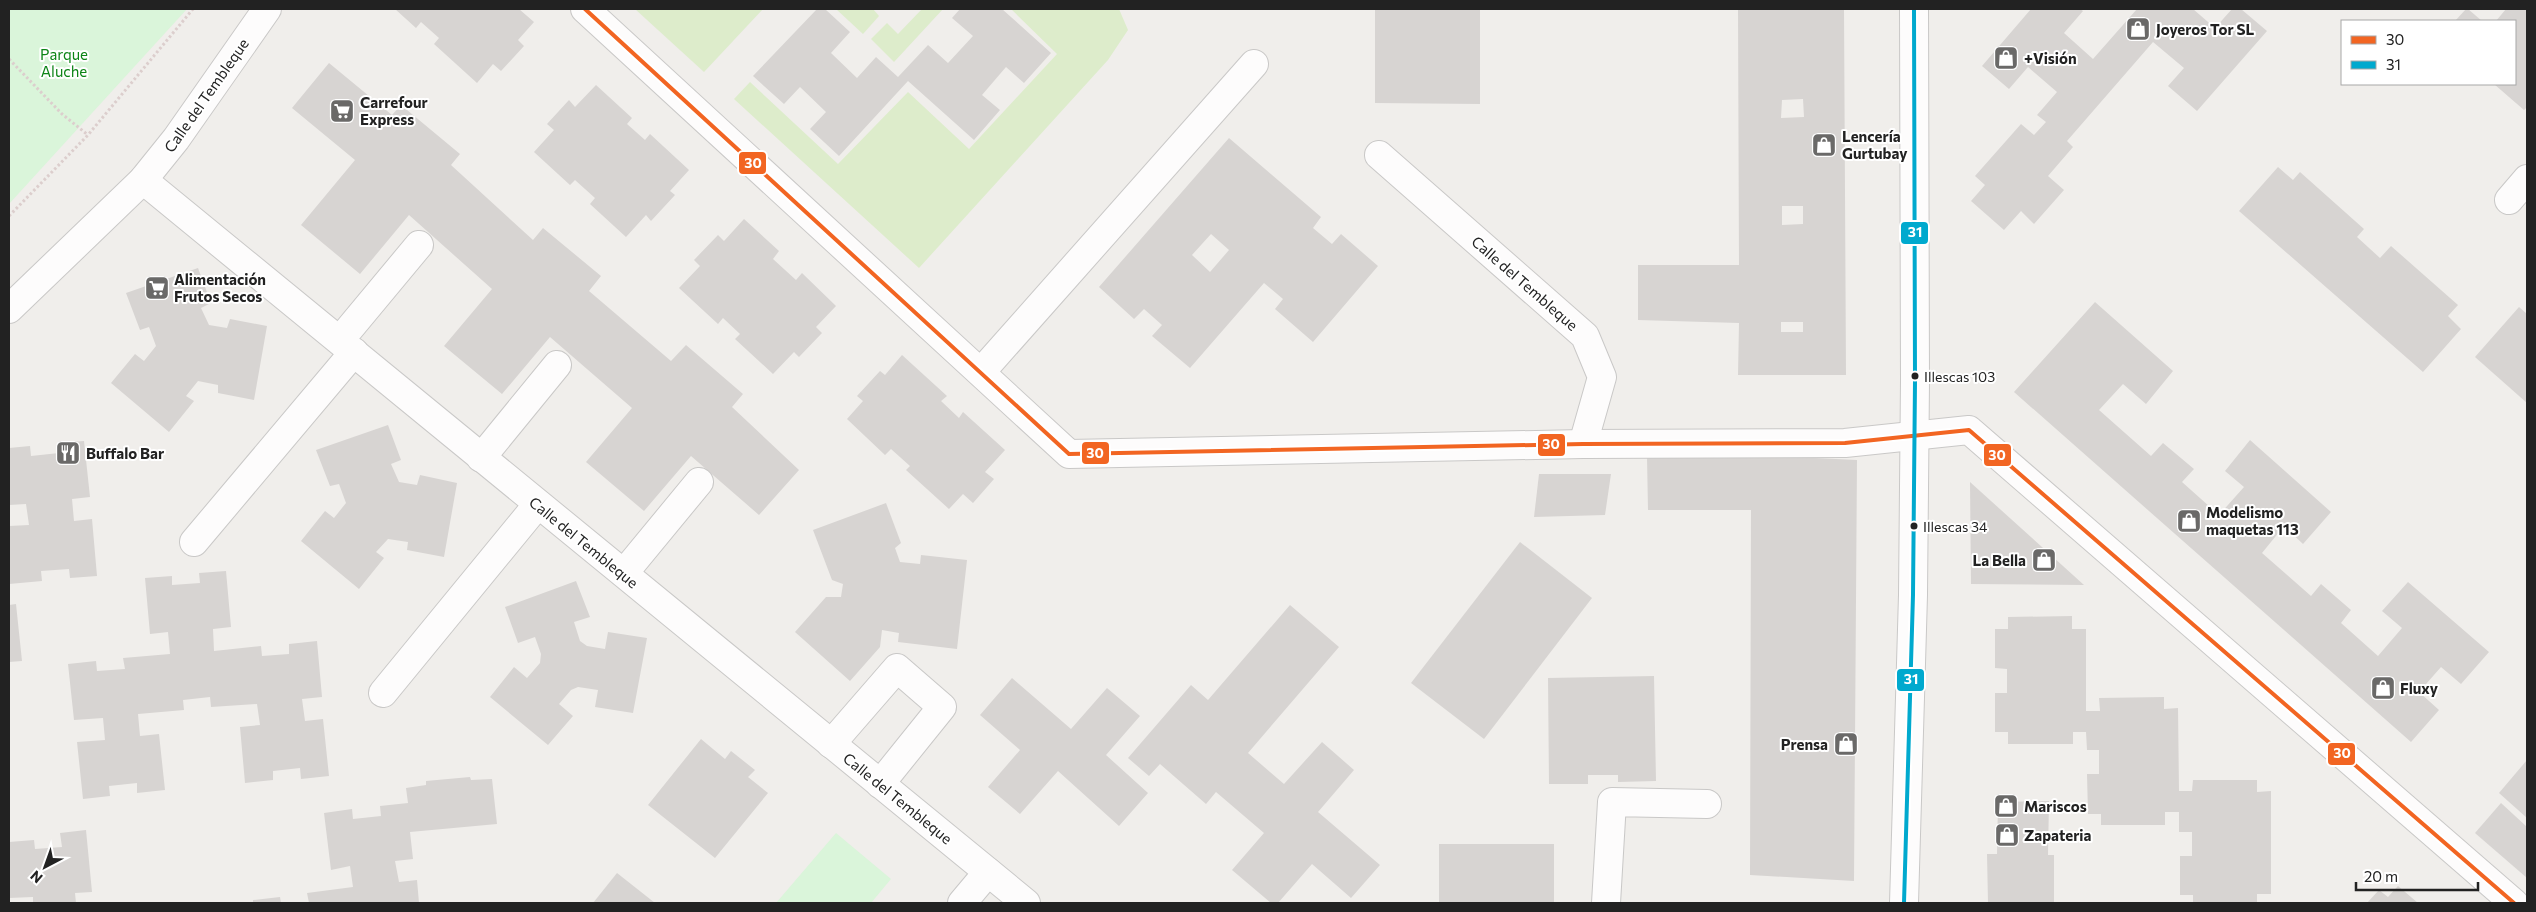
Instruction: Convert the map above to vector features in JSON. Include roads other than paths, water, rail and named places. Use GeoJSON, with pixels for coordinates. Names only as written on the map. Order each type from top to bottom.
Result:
{"type":"FeatureCollection","features":[{"type":"Feature","properties":{"kind":"street","name":"Calle del Tembleque"},"geometry":{"type":"LineString","coordinates":[[9,309],[143,180],[176,139],[267,9]]}},
{"type":"Feature","properties":{"kind":"street"},"geometry":{"type":"LineString","coordinates":[[585,9],[1070,454],[1583,444],[1845,443],[1969,430],[2514,903]]}},
{"type":"Feature","properties":{"kind":"street"},"geometry":{"type":"LineString","coordinates":[[1904,903],[1913,596],[1914,9]]}},
{"type":"Feature","properties":{"kind":"street"},"geometry":{"type":"LineString","coordinates":[[981,372],[1254,64]]}},
{"type":"Feature","properties":{"kind":"street","name":"Calle del Tembleque"},"geometry":{"type":"LineString","coordinates":[[1379,155],[1585,336],[1602,377],[1583,444]]}},
{"type":"Feature","properties":{"kind":"street"},"geometry":{"type":"LineString","coordinates":[[2509,200],[2527,179]]}},
{"type":"Feature","properties":{"kind":"street","name":"Calle del Tembleque"},"geometry":{"type":"LineString","coordinates":[[143,180],[1026,903]]}},
{"type":"Feature","properties":{"kind":"street"},"geometry":{"type":"LineString","coordinates":[[194,542],[347,346],[419,245]]}},
{"type":"Feature","properties":{"kind":"street"},"geometry":{"type":"LineString","coordinates":[[481,458],[558,364]]}},
{"type":"Feature","properties":{"kind":"street"},"geometry":{"type":"LineString","coordinates":[[624,574],[699,482]]}},
{"type":"Feature","properties":{"kind":"street"},"geometry":{"type":"LineString","coordinates":[[383,692],[538,504]]}},
{"type":"Feature","properties":{"kind":"street"},"geometry":{"type":"LineString","coordinates":[[831,744],[897,668],[942,707],[880,784]]}},
{"type":"Feature","properties":{"kind":"street"},"geometry":{"type":"LineString","coordinates":[[1606,903],[1612,802],[1707,804]]}},
{"type":"Feature","properties":{"kind":"street"},"geometry":{"type":"LineString","coordinates":[[962,903],[988,872]]}},
{"type":"Feature","properties":{"kind":"place","name":"Joyeros Tor SL"},"geometry":{"type":"Point","coordinates":[2138,29]}},
{"type":"Feature","properties":{"kind":"place","name":"+Visión"},"geometry":{"type":"Point","coordinates":[2006,58]}},
{"type":"Feature","properties":{"kind":"place","name":"Carrefour Express"},"geometry":{"type":"Point","coordinates":[342,111]}},
{"type":"Feature","properties":{"kind":"place","name":"Lencería Gurtubay"},"geometry":{"type":"Point","coordinates":[1824,145]}},
{"type":"Feature","properties":{"kind":"place","name":"Alimentación Frutos Secos"},"geometry":{"type":"Point","coordinates":[157,288]}},
{"type":"Feature","properties":{"kind":"place","name":"Illescas 103"},"geometry":{"type":"Point","coordinates":[1915,376]}},
{"type":"Feature","properties":{"kind":"place","name":"Buffalo Bar"},"geometry":{"type":"Point","coordinates":[68,453]}},
{"type":"Feature","properties":{"kind":"place","name":"Modelismo maquetas 113"},"geometry":{"type":"Point","coordinates":[2189,521]}},
{"type":"Feature","properties":{"kind":"place","name":"Illescas 34"},"geometry":{"type":"Point","coordinates":[1914,526]}},
{"type":"Feature","properties":{"kind":"place","name":"La Bella"},"geometry":{"type":"Point","coordinates":[2044,560]}},
{"type":"Feature","properties":{"kind":"place","name":"Fluxy"},"geometry":{"type":"Point","coordinates":[2383,688]}},
{"type":"Feature","properties":{"kind":"place","name":"Prensa"},"geometry":{"type":"Point","coordinates":[1846,744]}},
{"type":"Feature","properties":{"kind":"place","name":"Mariscos"},"geometry":{"type":"Point","coordinates":[2006,806]}},
{"type":"Feature","properties":{"kind":"place","name":"Zapateria"},"geometry":{"type":"Point","coordinates":[2007,835]}},
{"type":"Feature","properties":{"kind":"park label","name":"Parque Aluche"},"geometry":{"type":"Point","coordinates":[64,62]}}]}
